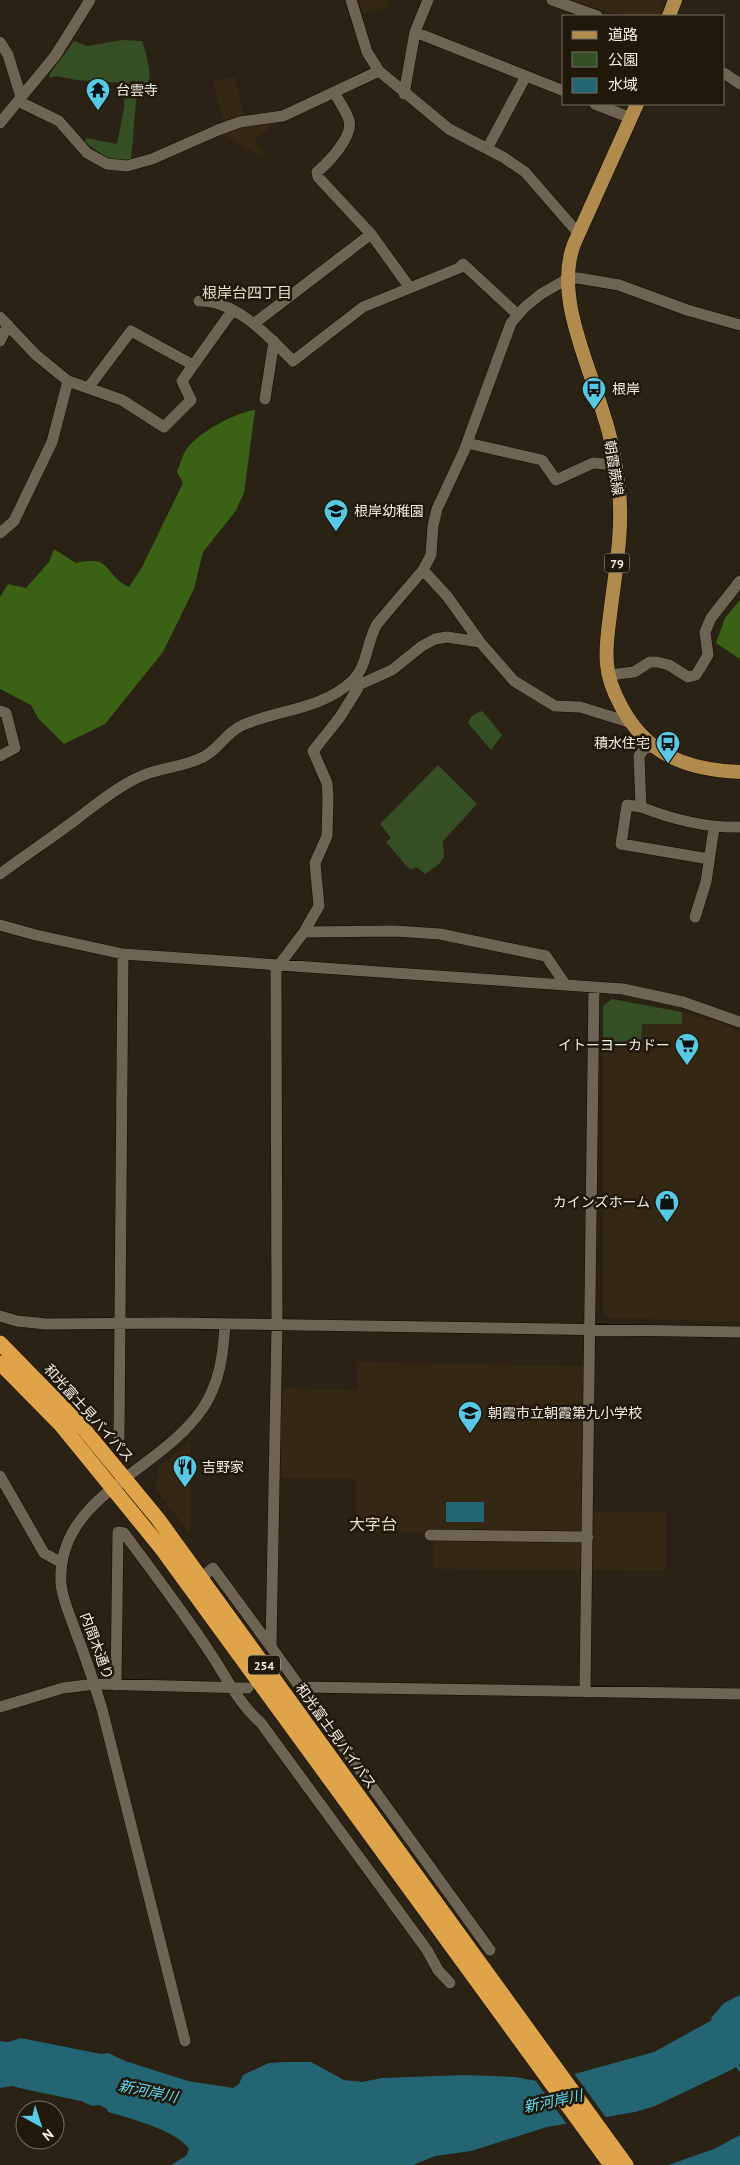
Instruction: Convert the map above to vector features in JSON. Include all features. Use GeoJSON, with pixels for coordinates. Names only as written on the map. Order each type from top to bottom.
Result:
{"type":"FeatureCollection","features":[{"type":"Feature","properties":{"kind":"highway","name":"和光富士見バイパス"},"geometry":{"type":"LineString","coordinates":[[0,1343],[61,1404],[126,1479],[201,1578],[626,2165]]}},
{"type":"Feature","properties":{"kind":"highway","name":"254"},"geometry":{"type":"LineString","coordinates":[[0,1363],[51,1415],[162,1549],[610,2165]]}},
{"type":"Feature","properties":{"kind":"main road"},"geometry":{"type":"LineString","coordinates":[[669,15],[675,0]]}},
{"type":"Feature","properties":{"kind":"main road","name":"朝霞蕨線"},"geometry":{"type":"LineString","coordinates":[[637,105],[571,252],[567,279],[571,309],[605,418],[619,490],[620,526],[607,642],[609,675],[620,705],[632,723],[653,746],[669,757],[690,766],[708,770],[740,772]]}},
{"type":"Feature","properties":{"kind":"street"},"geometry":{"type":"LineString","coordinates":[[0,123],[55,56],[90,0]]}},
{"type":"Feature","properties":{"kind":"street"},"geometry":{"type":"LineString","coordinates":[[351,0],[367,52],[379,71],[404,94],[449,129],[525,172],[579,234]]}},
{"type":"Feature","properties":{"kind":"street"},"geometry":{"type":"LineString","coordinates":[[404,94],[415,32],[428,0]]}},
{"type":"Feature","properties":{"kind":"street"},"geometry":{"type":"LineString","coordinates":[[553,0],[594,15]]}},
{"type":"Feature","properties":{"kind":"street"},"geometry":{"type":"LineString","coordinates":[[415,32],[562,90]]}},
{"type":"Feature","properties":{"kind":"street"},"geometry":{"type":"LineString","coordinates":[[0,42],[8,55],[19,99],[59,121],[87,152],[107,164],[126,166],[184,147],[218,130],[240,122],[283,116],[379,71]]}},
{"type":"Feature","properties":{"kind":"street"},"geometry":{"type":"LineString","coordinates":[[725,74],[740,84]]}},
{"type":"Feature","properties":{"kind":"street"},"geometry":{"type":"LineString","coordinates":[[486,149],[526,76]]}},
{"type":"Feature","properties":{"kind":"street"},"geometry":{"type":"LineString","coordinates":[[334,92],[349,121],[350,129],[333,158],[317,172],[318,177],[371,234],[410,288]]}},
{"type":"Feature","properties":{"kind":"street"},"geometry":{"type":"LineString","coordinates":[[598,105],[631,118]]}},
{"type":"Feature","properties":{"kind":"street"},"geometry":{"type":"LineString","coordinates":[[255,323],[371,234]]}},
{"type":"Feature","properties":{"kind":"street"},"geometry":{"type":"LineString","coordinates":[[198,301],[210,301],[255,323],[293,361],[363,307],[459,268],[463,264],[517,314]]}},
{"type":"Feature","properties":{"kind":"street"},"geometry":{"type":"LineString","coordinates":[[0,874],[137,777],[201,758],[214,750],[228,734],[242,725],[306,705],[337,692],[354,680],[363,666],[372,632],[394,602],[423,570],[433,547],[433,526],[437,509],[467,443],[511,323],[517,314],[541,294],[567,279],[588,278],[619,285],[688,310],[740,326]]}},
{"type":"Feature","properties":{"kind":"street"},"geometry":{"type":"LineString","coordinates":[[4,321],[36,355],[68,381],[122,400],[164,426],[191,400],[182,381],[232,311]]}},
{"type":"Feature","properties":{"kind":"street"},"geometry":{"type":"LineString","coordinates":[[0,341],[4,321]]}},
{"type":"Feature","properties":{"kind":"street"},"geometry":{"type":"LineString","coordinates":[[88,388],[131,331],[193,365]]}},
{"type":"Feature","properties":{"kind":"street"},"geometry":{"type":"LineString","coordinates":[[265,399],[274,342]]}},
{"type":"Feature","properties":{"kind":"street"},"geometry":{"type":"LineString","coordinates":[[0,534],[14,521],[52,442],[68,381]]}},
{"type":"Feature","properties":{"kind":"street"},"geometry":{"type":"LineString","coordinates":[[467,443],[542,460],[556,480],[593,463],[615,465]]}},
{"type":"Feature","properties":{"kind":"street"},"geometry":{"type":"LineString","coordinates":[[423,570],[447,596],[480,642],[514,681],[555,706],[580,707],[632,723]]}},
{"type":"Feature","properties":{"kind":"street"},"geometry":{"type":"LineString","coordinates":[[609,675],[634,672],[650,662],[657,662],[669,665],[688,678],[696,675],[708,655],[705,632],[711,618],[740,581]]}},
{"type":"Feature","properties":{"kind":"street"},"geometry":{"type":"LineString","coordinates":[[354,680],[363,683],[392,670],[422,646],[435,639],[446,637],[480,642]]}},
{"type":"Feature","properties":{"kind":"street"},"geometry":{"type":"LineString","coordinates":[[271,1647],[277,1324],[277,966],[304,932],[319,906],[314,863],[327,836],[329,820],[327,783],[313,751],[340,717],[358,688],[354,680]]}},
{"type":"Feature","properties":{"kind":"street"},"geometry":{"type":"LineString","coordinates":[[0,711],[6,713],[15,748],[0,756]]}},
{"type":"Feature","properties":{"kind":"street"},"geometry":{"type":"LineString","coordinates":[[641,807],[639,756],[644,749],[653,746]]}},
{"type":"Feature","properties":{"kind":"street"},"geometry":{"type":"LineString","coordinates":[[710,859],[621,844],[627,805],[641,807],[671,819],[714,828],[740,827]]}},
{"type":"Feature","properties":{"kind":"street"},"geometry":{"type":"LineString","coordinates":[[695,916],[706,882],[714,828]]}},
{"type":"Feature","properties":{"kind":"street"},"geometry":{"type":"LineString","coordinates":[[0,924],[29,933],[123,954],[199,958],[277,966],[565,984],[654,994],[740,1022]]}},
{"type":"Feature","properties":{"kind":"street"},"geometry":{"type":"LineString","coordinates":[[304,932],[395,931],[440,934],[546,956],[565,984]]}},
{"type":"Feature","properties":{"kind":"street"},"geometry":{"type":"LineString","coordinates":[[119,1438],[123,954]]}},
{"type":"Feature","properties":{"kind":"street"},"geometry":{"type":"LineString","coordinates":[[584,1692],[588,1537],[594,987]]}},
{"type":"Feature","properties":{"kind":"street"},"geometry":{"type":"LineString","coordinates":[[0,1316],[17,1321],[46,1324],[120,1322],[225,1325],[589,1328],[740,1332]]}},
{"type":"Feature","properties":{"kind":"street","name":"内間木通り"},"geometry":{"type":"LineString","coordinates":[[184,2037],[173,2003],[95,1684],[63,1597],[61,1585],[62,1563],[67,1540],[80,1518],[176,1439],[203,1408],[219,1377],[225,1325]]}},
{"type":"Feature","properties":{"kind":"street"},"geometry":{"type":"LineString","coordinates":[[0,1476],[44,1553],[62,1563]]}},
{"type":"Feature","properties":{"kind":"street"},"geometry":{"type":"LineString","coordinates":[[116,1685],[118,1532],[124,1533],[130,1541],[206,1647],[231,1688],[251,1714],[261,1723],[427,1950],[438,1970],[450,1983]]}},
{"type":"Feature","properties":{"kind":"street"},"geometry":{"type":"LineString","coordinates":[[430,1535],[588,1537]]}},
{"type":"Feature","properties":{"kind":"street"},"geometry":{"type":"LineString","coordinates":[[201,1578],[213,1568],[490,1950]]}},
{"type":"Feature","properties":{"kind":"street"},"geometry":{"type":"LineString","coordinates":[[0,1706],[63,1688],[95,1684],[248,1688]]}},
{"type":"Feature","properties":{"kind":"street"},"geometry":{"type":"LineString","coordinates":[[300,1688],[740,1694]]}},
{"type":"Feature","properties":{"kind":"shaded area"},"geometry":{"type":"Polygon","coordinates":[[[359,0],[390,0],[388,7],[364,14],[359,0]]]}},
{"type":"Feature","properties":{"kind":"shaded area"},"geometry":{"type":"Polygon","coordinates":[[[569,0],[665,0],[659,15],[621,15],[569,0]]]}},
{"type":"Feature","properties":{"kind":"shaded area"},"geometry":{"type":"Polygon","coordinates":[[[235,77],[244,117],[223,123],[213,82],[235,77]]]}},
{"type":"Feature","properties":{"kind":"shaded area"},"geometry":{"type":"Polygon","coordinates":[[[273,124],[255,140],[264,152],[263,158],[223,134],[239,128],[273,124]]]}},
{"type":"Feature","properties":{"kind":"shaded area"},"geometry":{"type":"Polygon","coordinates":[[[682,1012],[720,1023],[740,1032],[740,1322],[609,1318],[603,1311],[603,1042],[641,1042],[641,1024],[682,1024],[682,1012]]]}},
{"type":"Feature","properties":{"kind":"shaded area","name":"朝霞市立朝霞第九小学校"},"geometry":{"type":"Polygon","coordinates":[[[357,1362],[584,1366],[582,1531],[356,1532],[356,1479],[278,1478],[280,1388],[357,1390],[357,1362]]]}},
{"type":"Feature","properties":{"kind":"shaded area"},"geometry":{"type":"Polygon","coordinates":[[[191,1441],[190,1534],[156,1490],[158,1468],[191,1441]]]}},
{"type":"Feature","properties":{"kind":"shaded area"},"geometry":{"type":"Polygon","coordinates":[[[591,1511],[666,1512],[665,1571],[593,1570],[591,1511]]]}},
{"type":"Feature","properties":{"kind":"shaded area"},"geometry":{"type":"Polygon","coordinates":[[[437,1539],[581,1539],[581,1570],[433,1569],[433,1544],[437,1539]]]}},
{"type":"Feature","properties":{"kind":"green space"},"geometry":{"type":"Polygon","coordinates":[[[122,40],[142,41],[147,59],[150,83],[149,89],[137,91],[131,161],[108,159],[85,142],[86,138],[117,144],[124,108],[125,83],[76,80],[57,76],[50,78],[49,75],[74,41],[87,46],[122,40]]]}},
{"type":"Feature","properties":{"kind":"green space"},"geometry":{"type":"Polygon","coordinates":[[[255,410],[244,493],[235,512],[203,552],[194,589],[163,652],[105,724],[64,744],[38,718],[31,705],[0,689],[0,597],[8,584],[26,588],[49,562],[54,549],[76,563],[96,561],[102,563],[115,577],[129,587],[142,567],[183,483],[177,472],[186,450],[191,443],[218,424],[255,410]]]}},
{"type":"Feature","properties":{"kind":"green space"},"geometry":{"type":"Polygon","coordinates":[[[740,600],[740,659],[716,643],[725,618],[740,600]]]}},
{"type":"Feature","properties":{"kind":"green space"},"geometry":{"type":"Polygon","coordinates":[[[480,711],[483,712],[502,735],[491,750],[468,723],[471,717],[480,711]]]}},
{"type":"Feature","properties":{"kind":"green space"},"geometry":{"type":"Polygon","coordinates":[[[438,765],[477,804],[443,841],[444,857],[439,864],[425,874],[416,867],[410,870],[386,842],[391,838],[380,824],[438,765]]]}},
{"type":"Feature","properties":{"kind":"green space"},"geometry":{"type":"Polygon","coordinates":[[[612,999],[682,1012],[682,1024],[642,1024],[641,1042],[603,1042],[603,1006],[612,999]]]}},
{"type":"Feature","properties":{"kind":"water"},"geometry":{"type":"Polygon","coordinates":[[[446,1502],[484,1502],[484,1522],[446,1522],[446,1502]]]}},
{"type":"Feature","properties":{"kind":"water","name":"新河岸川"},"geometry":{"type":"Polygon","coordinates":[[[740,1995],[740,2064],[733,2069],[655,2106],[635,2112],[547,2127],[471,2151],[435,2156],[413,2165],[171,2165],[186,2156],[189,2149],[175,2136],[164,2131],[108,2112],[107,2109],[99,2105],[92,2106],[81,2101],[12,2086],[0,2088],[0,2041],[8,2042],[21,2038],[101,2054],[108,2053],[125,2061],[188,2081],[233,2088],[239,2084],[243,2075],[269,2063],[285,2062],[311,2062],[344,2080],[362,2082],[382,2078],[466,2075],[515,2077],[537,2081],[571,2075],[654,2052],[712,2020],[711,2018],[724,2003],[740,1995]]]}},
{"type":"Feature","properties":{"kind":"water"},"geometry":{"type":"Polygon","coordinates":[[[740,2135],[740,2165],[668,2165],[714,2149],[740,2135]]]}},
{"type":"Feature","properties":{"kind":"pier"},"geometry":{"type":"Polygon","coordinates":[[[573,2072],[607,2119],[568,2126],[533,2077],[573,2072]]]}},
{"type":"Feature","properties":{"kind":"waterway"},"geometry":{"type":"LineString","coordinates":[[735,2063],[740,2070]]}},
{"type":"Feature","properties":{"kind":"place","name":"台雲寺"},"geometry":{"type":"Point","coordinates":[98,111]}},
{"type":"Feature","properties":{"kind":"place","name":"根岸"},"geometry":{"type":"Point","coordinates":[594,410]}},
{"type":"Feature","properties":{"kind":"place","name":"根岸幼稚園"},"geometry":{"type":"Point","coordinates":[336,532]}},
{"type":"Feature","properties":{"kind":"place","name":"積水住宅"},"geometry":{"type":"Point","coordinates":[668,764]}},
{"type":"Feature","properties":{"kind":"place","name":"イトーヨーカドー"},"geometry":{"type":"Point","coordinates":[687,1066]}},
{"type":"Feature","properties":{"kind":"place","name":"カインズホーム"},"geometry":{"type":"Point","coordinates":[667,1223]}},
{"type":"Feature","properties":{"kind":"place","name":"朝霞市立朝霞第九小学校"},"geometry":{"type":"Point","coordinates":[470,1434]}},
{"type":"Feature","properties":{"kind":"place","name":"吉野家"},"geometry":{"type":"Point","coordinates":[185,1488]}},
{"type":"Feature","properties":{"kind":"district","name":"根岸台四丁目"},"geometry":{"type":"Point","coordinates":[247,292]}},
{"type":"Feature","properties":{"kind":"district","name":"大字台"},"geometry":{"type":"Point","coordinates":[373,1524]}}]}
